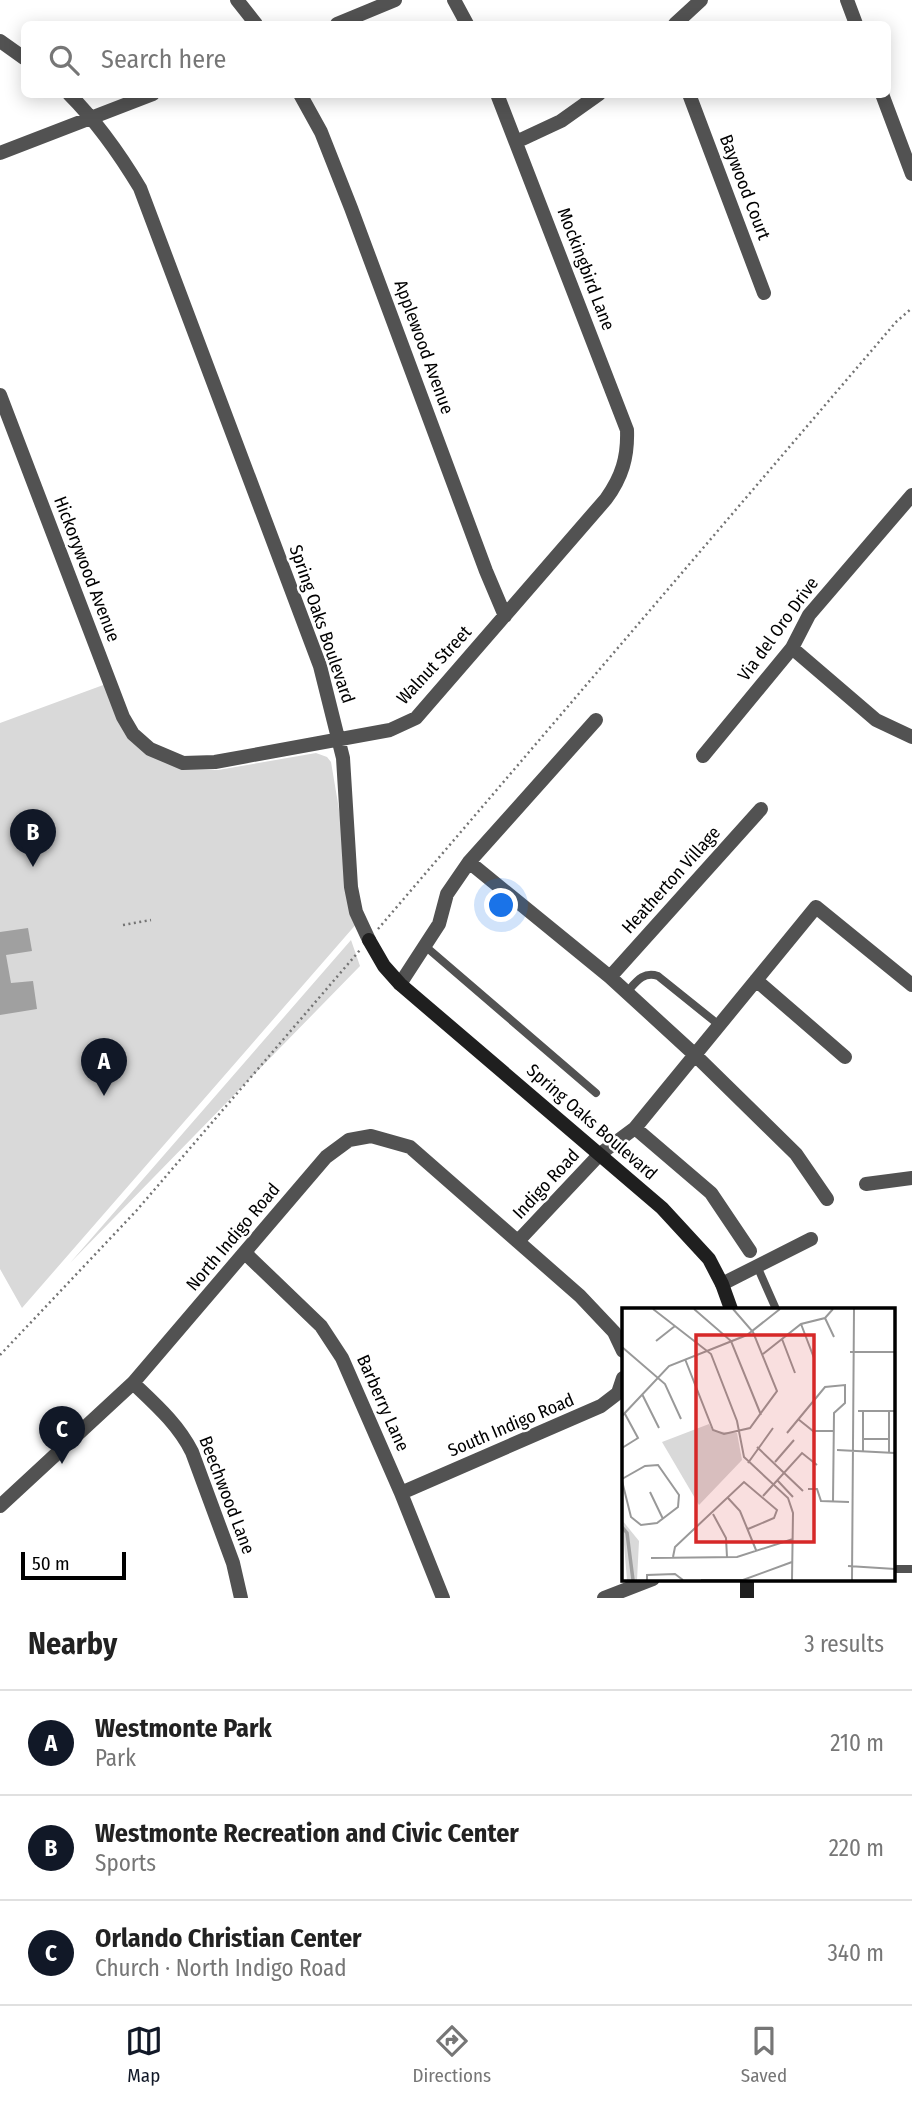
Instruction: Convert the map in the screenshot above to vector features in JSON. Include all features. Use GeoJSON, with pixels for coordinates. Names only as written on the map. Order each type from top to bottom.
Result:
{"type":"FeatureCollection","features":[{"type":"Feature","properties":{"kind":"street"},"geometry":{"type":"LineString","coordinates":[[237,0],[254,21]]}},
{"type":"Feature","properties":{"kind":"street"},"geometry":{"type":"LineString","coordinates":[[344,21],[395,0]]}},
{"type":"Feature","properties":{"kind":"street"},"geometry":{"type":"LineString","coordinates":[[454,0],[465,21]]}},
{"type":"Feature","properties":{"kind":"street"},"geometry":{"type":"LineString","coordinates":[[678,21],[701,0]]}},
{"type":"Feature","properties":{"kind":"street"},"geometry":{"type":"LineString","coordinates":[[847,0],[855,21]]}},
{"type":"Feature","properties":{"kind":"street"},"geometry":{"type":"LineString","coordinates":[[0,41],[21,56]]}},
{"type":"Feature","properties":{"kind":"street","name":"Spring Oaks Boulevard"},"geometry":{"type":"LineString","coordinates":[[73,98],[93,117],[116,146],[140,188],[320,666],[343,758],[356,912],[369,940],[384,965],[400,984],[600,1154],[691,1237],[709,1259],[731,1308]]}},
{"type":"Feature","properties":{"kind":"street"},"geometry":{"type":"LineString","coordinates":[[0,153],[143,98]]}},
{"type":"Feature","properties":{"kind":"street","name":"Applewood Avenue"},"geometry":{"type":"LineString","coordinates":[[302,98],[321,132],[352,208],[505,616]]}},
{"type":"Feature","properties":{"kind":"street","name":"Mockingbird Lane"},"geometry":{"type":"LineString","coordinates":[[499,98],[626,430],[626,461]]}},
{"type":"Feature","properties":{"kind":"street"},"geometry":{"type":"LineString","coordinates":[[516,142],[561,121],[593,98]]}},
{"type":"Feature","properties":{"kind":"street","name":"Baywood Court"},"geometry":{"type":"LineString","coordinates":[[691,98],[764,293]]}},
{"type":"Feature","properties":{"kind":"street"},"geometry":{"type":"LineString","coordinates":[[884,98],[912,174]]}},
{"type":"Feature","properties":{"kind":"street","name":"Hickorywood Avenue"},"geometry":{"type":"LineString","coordinates":[[0,395],[122,717],[133,734],[150,749]]}},
{"type":"Feature","properties":{"kind":"street","name":"Walnut Street"},"geometry":{"type":"LineString","coordinates":[[150,749],[183,763],[215,762],[390,730],[416,718],[606,499],[619,482],[626,461]]}},
{"type":"Feature","properties":{"kind":"street","name":"Via del Oro Drive"},"geometry":{"type":"LineString","coordinates":[[703,756],[792,648],[808,615],[912,495]]}},
{"type":"Feature","properties":{"kind":"street"},"geometry":{"type":"LineString","coordinates":[[792,648],[876,720],[912,737]]}},
{"type":"Feature","properties":{"kind":"street"},"geometry":{"type":"LineString","coordinates":[[400,984],[439,925],[447,894],[470,862],[596,719]]}},
{"type":"Feature","properties":{"kind":"street","name":"Heatherton Village"},"geometry":{"type":"LineString","coordinates":[[610,977],[761,809]]}},
{"type":"Feature","properties":{"kind":"street"},"geometry":{"type":"LineString","coordinates":[[470,862],[610,977],[694,1054],[796,1154],[827,1199]]}},
{"type":"Feature","properties":{"kind":"street"},"geometry":{"type":"LineString","coordinates":[[600,1154],[635,1128],[816,907],[912,985]]}},
{"type":"Feature","properties":{"kind":"street"},"geometry":{"type":"LineString","coordinates":[[756,980],[845,1057]]}},
{"type":"Feature","properties":{"kind":"street"},"geometry":{"type":"LineString","coordinates":[[635,1128],[710,1193],[750,1251]]}},
{"type":"Feature","properties":{"kind":"street","name":"North Indigo Road"},"geometry":{"type":"LineString","coordinates":[[0,1506],[134,1383],[326,1157],[349,1140],[371,1136],[410,1147],[519,1241]]}},
{"type":"Feature","properties":{"kind":"street","name":"Indigo Road"},"geometry":{"type":"LineString","coordinates":[[519,1241],[600,1154]]}},
{"type":"Feature","properties":{"kind":"street"},"geometry":{"type":"LineString","coordinates":[[866,1184],[912,1178]]}},
{"type":"Feature","properties":{"kind":"street"},"geometry":{"type":"LineString","coordinates":[[722,1284],[811,1239]]}},
{"type":"Feature","properties":{"kind":"street"},"geometry":{"type":"LineString","coordinates":[[519,1241],[580,1296],[614,1332],[622,1349]]}},
{"type":"Feature","properties":{"kind":"street","name":"Barberry Lane"},"geometry":{"type":"LineString","coordinates":[[245,1253],[321,1326],[342,1358],[443,1598]]}},
{"type":"Feature","properties":{"kind":"street","name":"South Indigo Road"},"geometry":{"type":"LineString","coordinates":[[401,1493],[601,1406],[618,1393],[622,1381]]}},
{"type":"Feature","properties":{"kind":"street","name":"Beechwood Lane"},"geometry":{"type":"LineString","coordinates":[[134,1383],[185,1436],[233,1563],[241,1598]]}},
{"type":"Feature","properties":{"kind":"street"},"geometry":{"type":"LineString","coordinates":[[604,1598],[650,1580]]}},
{"type":"Feature","properties":{"kind":"street"},"geometry":{"type":"LineString","coordinates":[[747,1580],[747,1598]]}},
{"type":"Feature","properties":{"kind":"lane"},"geometry":{"type":"LineString","coordinates":[[425,946],[596,1093]]}},
{"type":"Feature","properties":{"kind":"lane"},"geometry":{"type":"LineString","coordinates":[[626,992],[646,975],[658,976],[719,1025]]}},
{"type":"Feature","properties":{"kind":"lane"},"geometry":{"type":"LineString","coordinates":[[757,1266],[776,1308]]}},
{"type":"Feature","properties":{"kind":"lane"},"geometry":{"type":"LineString","coordinates":[[897,1569],[912,1569]]}},
{"type":"Feature","properties":{"kind":"path"},"geometry":{"type":"LineString","coordinates":[[0,1355],[136,1210],[887,333],[912,308]]}},
{"type":"Feature","properties":{"kind":"path"},"geometry":{"type":"LineString","coordinates":[[122,925],[151,920]]}},
{"type":"Feature","properties":{"kind":"shaded area"},"geometry":{"type":"Polygon","coordinates":[[[106,684],[119,716],[182,769],[218,770],[316,753],[327,757],[331,762],[358,922],[22,1308],[0,1269],[0,723],[106,684]]]}},
{"type":"Feature","properties":{"kind":"shaded area"},"geometry":{"type":"Polygon","coordinates":[[[28,928],[32,951],[6,955],[11,983],[33,981],[37,1009],[0,1015],[0,932],[28,928]]]}},
{"type":"Feature","properties":{"kind":"shaded area"},"geometry":{"type":"Polygon","coordinates":[[[351,940],[360,966],[70,1263],[351,940]]]}},
{"type":"Feature","properties":{"kind":"place","name":"Westmonte Recreation and Civic Center"},"geometry":{"type":"Point","coordinates":[33,867]}},
{"type":"Feature","properties":{"kind":"place","name":"Westmonte Park"},"geometry":{"type":"Point","coordinates":[104,1096]}},
{"type":"Feature","properties":{"kind":"place","name":"Orlando Christian Center"},"geometry":{"type":"Point","coordinates":[62,1464]}}]}
